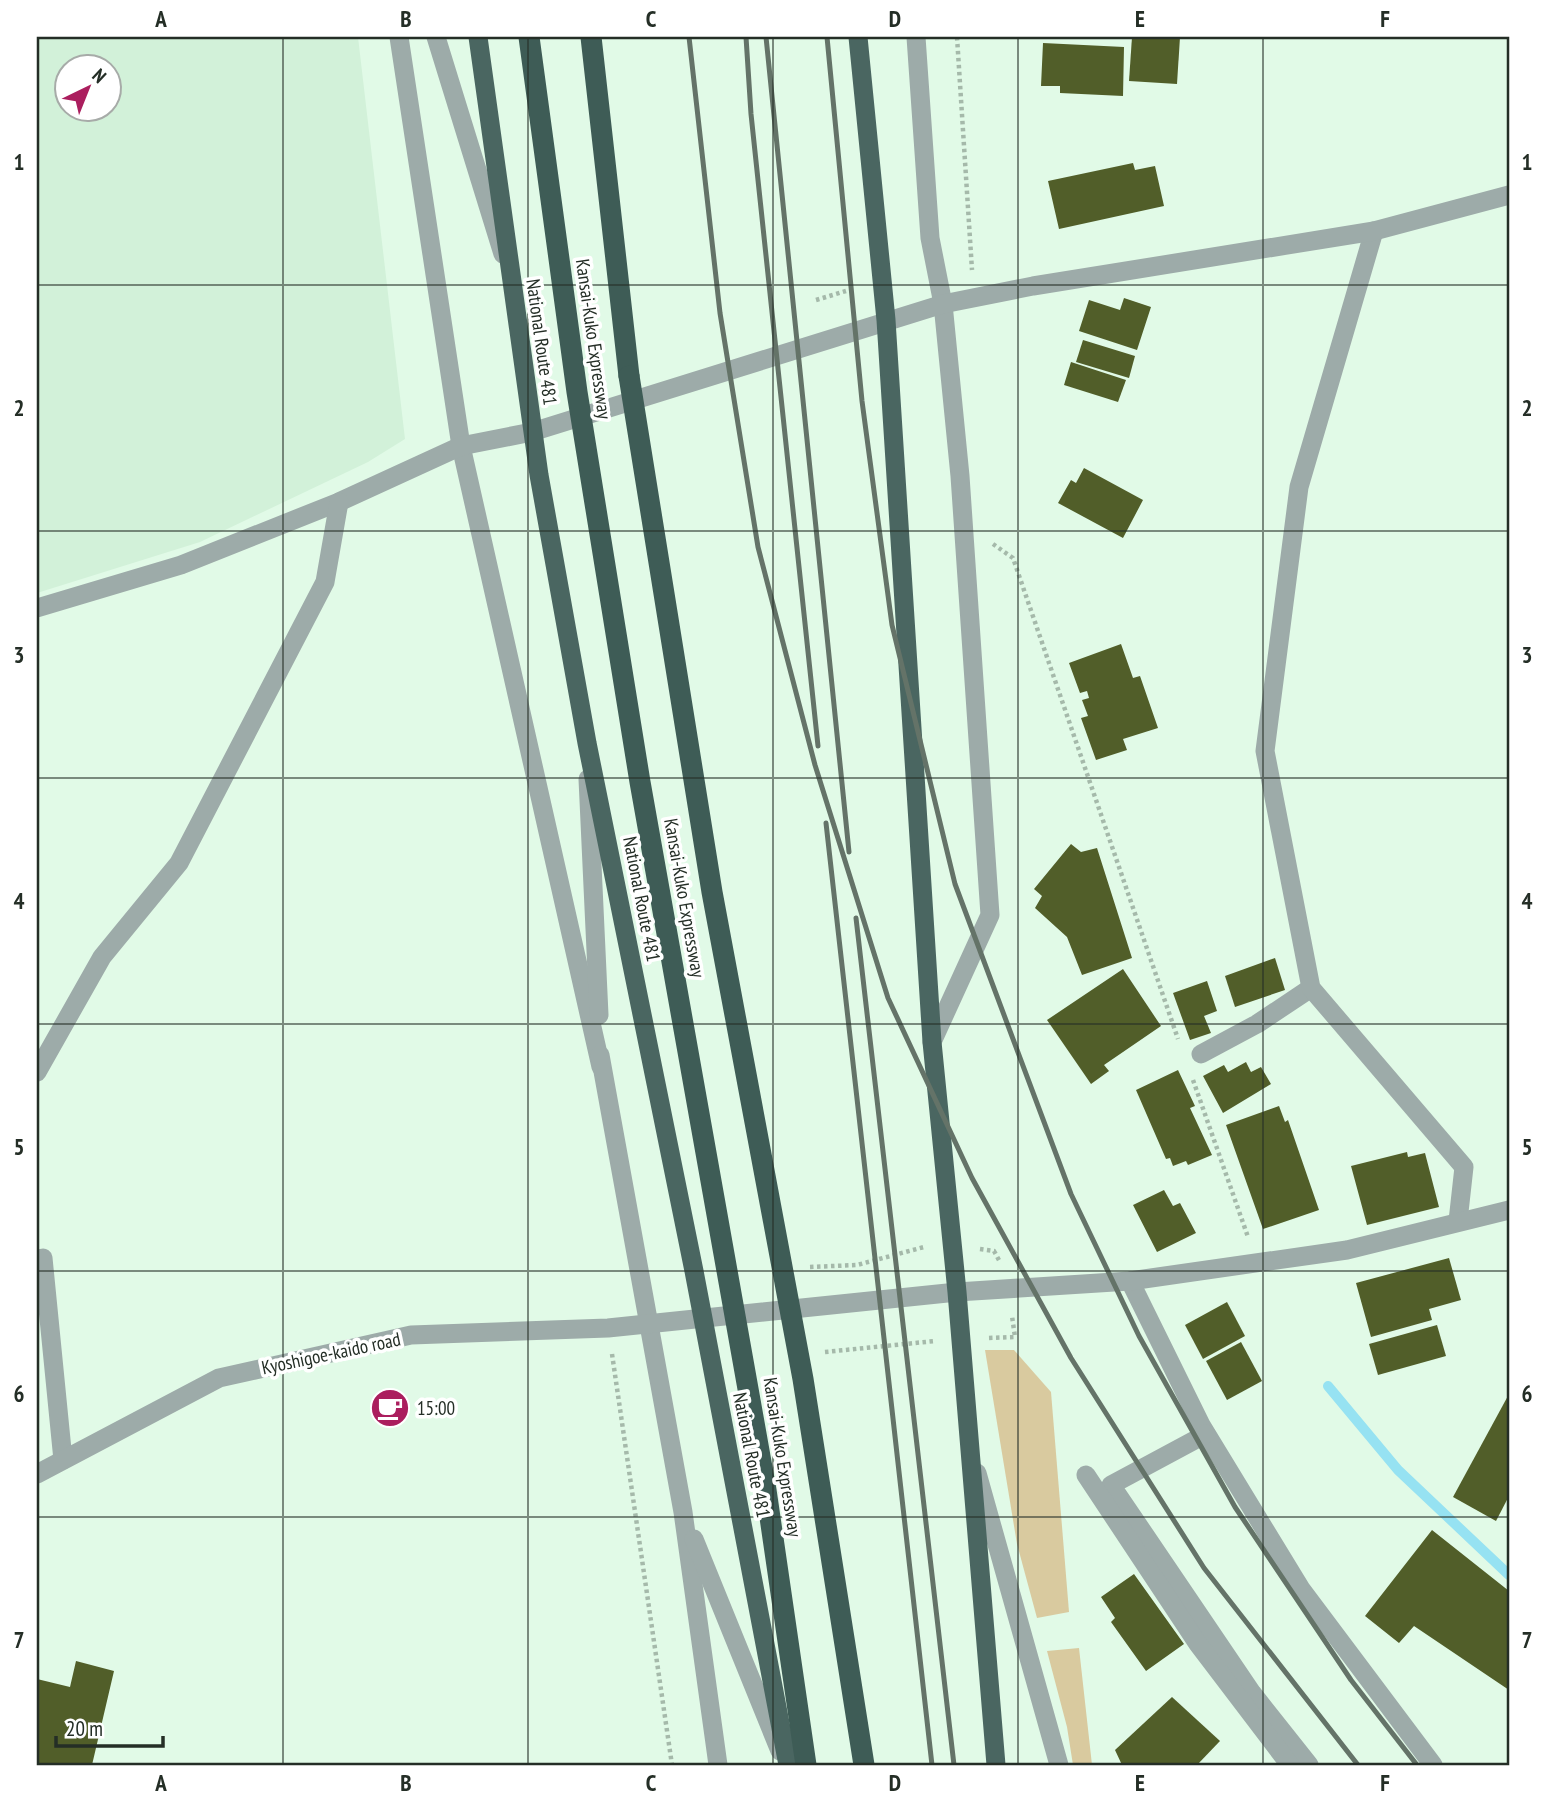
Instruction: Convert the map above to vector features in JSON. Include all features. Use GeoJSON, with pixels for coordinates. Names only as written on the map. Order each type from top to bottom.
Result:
{"type":"FeatureCollection","features":[{"type":"Feature","properties":{"kind":"highway","name":"National Route 481"},"geometry":{"type":"LineString","coordinates":[[478,37],[532,432],[587,743],[703,1319],[787,1765]]}},
{"type":"Feature","properties":{"kind":"highway","name":"Kansai-Kuko Expressway"},"geometry":{"type":"LineString","coordinates":[[529,37],[579,405],[640,782],[766,1490],[806,1765]]}},
{"type":"Feature","properties":{"kind":"highway","name":"Kansai-Kuko Expressway"},"geometry":{"type":"LineString","coordinates":[[591,37],[629,376],[712,892],[803,1379],[864,1765]]}},
{"type":"Feature","properties":{"kind":"highway"},"geometry":{"type":"LineString","coordinates":[[859,37],[886,320],[932,1042],[957,1292],[996,1765]]}},
{"type":"Feature","properties":{"kind":"street"},"geometry":{"type":"LineString","coordinates":[[399,37],[461,446],[601,1067],[684,1512],[718,1765]]}},
{"type":"Feature","properties":{"kind":"street"},"geometry":{"type":"LineString","coordinates":[[436,37],[511,281]]}},
{"type":"Feature","properties":{"kind":"street"},"geometry":{"type":"LineString","coordinates":[[916,37],[930,238],[943,304],[960,476],[990,915],[932,1042]]}},
{"type":"Feature","properties":{"kind":"street"},"geometry":{"type":"LineString","coordinates":[[37,608],[181,565],[339,502],[461,446],[532,432],[943,304],[1032,286],[1374,231],[1509,195]]}},
{"type":"Feature","properties":{"kind":"street"},"geometry":{"type":"LineString","coordinates":[[1374,231],[1299,486],[1265,751],[1311,988],[1464,1167],[1458,1221]]}},
{"type":"Feature","properties":{"kind":"street"},"geometry":{"type":"LineString","coordinates":[[37,1072],[102,957],[179,863],[325,582],[339,502]]}},
{"type":"Feature","properties":{"kind":"street"},"geometry":{"type":"LineString","coordinates":[[587,743],[601,1067]]}},
{"type":"Feature","properties":{"kind":"street"},"geometry":{"type":"LineString","coordinates":[[1202,1054],[1257,1024],[1311,988]]}},
{"type":"Feature","properties":{"kind":"street","name":"Kyoshigoe-kaido road"},"geometry":{"type":"LineString","coordinates":[[37,1474],[219,1378],[411,1335],[650,1324],[957,1292],[1008,1291],[1130,1281],[1347,1250],[1509,1210]]}},
{"type":"Feature","properties":{"kind":"street"},"geometry":{"type":"LineString","coordinates":[[37,1259],[43,1258],[63,1460]]}},
{"type":"Feature","properties":{"kind":"street"},"geometry":{"type":"LineString","coordinates":[[1130,1281],[1206,1434],[1301,1589],[1433,1765]]}},
{"type":"Feature","properties":{"kind":"street"},"geometry":{"type":"LineString","coordinates":[[1206,1434],[1111,1485],[1214,1639],[1309,1765]]}},
{"type":"Feature","properties":{"kind":"street"},"geometry":{"type":"LineString","coordinates":[[968,1445],[1059,1765]]}},
{"type":"Feature","properties":{"kind":"street"},"geometry":{"type":"LineString","coordinates":[[1086,1475],[1198,1644],[1290,1765]]}},
{"type":"Feature","properties":{"kind":"street"},"geometry":{"type":"LineString","coordinates":[[684,1512],[787,1765]]}},
{"type":"Feature","properties":{"kind":"path"},"geometry":{"type":"LineString","coordinates":[[957,37],[973,278]]}},
{"type":"Feature","properties":{"kind":"path"},"geometry":{"type":"LineString","coordinates":[[816,300],[846,291]]}},
{"type":"Feature","properties":{"kind":"path"},"geometry":{"type":"LineString","coordinates":[[993,544],[1013,558],[1181,1049]]}},
{"type":"Feature","properties":{"kind":"path"},"geometry":{"type":"LineString","coordinates":[[1190,1073],[1257,1261]]}},
{"type":"Feature","properties":{"kind":"path"},"geometry":{"type":"LineString","coordinates":[[828,1266],[857,1265],[925,1246]]}},
{"type":"Feature","properties":{"kind":"path"},"geometry":{"type":"LineString","coordinates":[[976,1248],[993,1251],[1004,1269]]}},
{"type":"Feature","properties":{"kind":"path"},"geometry":{"type":"LineString","coordinates":[[814,1353],[961,1339],[1015,1337],[1011,1311]]}},
{"type":"Feature","properties":{"kind":"path"},"geometry":{"type":"LineString","coordinates":[[610,1345],[672,1765]]}},
{"type":"Feature","properties":{"kind":"shaded area"},"geometry":{"type":"Polygon","coordinates":[[[37,37],[358,37],[405,439],[368,462],[200,542],[37,593],[37,37]]]}},
{"type":"Feature","properties":{"kind":"shaded area"},"geometry":{"type":"Polygon","coordinates":[[[985,1350],[1014,1350],[1051,1392],[1069,1612],[1037,1618],[1017,1544],[985,1350]]]}},
{"type":"Feature","properties":{"kind":"shaded area"},"geometry":{"type":"Polygon","coordinates":[[[1079,1648],[1092,1765],[1073,1765],[1067,1727],[1047,1651],[1079,1648]]]}},
{"type":"Feature","properties":{"kind":"building"},"geometry":{"type":"Polygon","coordinates":[[[1132,37],[1180,37],[1177,84],[1129,81],[1132,37]]]}},
{"type":"Feature","properties":{"kind":"building"},"geometry":{"type":"Polygon","coordinates":[[[1043,43],[1124,47],[1123,96],[1060,93],[1060,86],[1041,86],[1043,43]]]}},
{"type":"Feature","properties":{"kind":"building"},"geometry":{"type":"Polygon","coordinates":[[[1133,163],[1135,170],[1155,166],[1164,206],[1059,229],[1048,181],[1133,163]]]}},
{"type":"Feature","properties":{"kind":"building"},"geometry":{"type":"Polygon","coordinates":[[[1124,298],[1151,307],[1137,350],[1079,331],[1089,300],[1120,310],[1124,298]]]}},
{"type":"Feature","properties":{"kind":"building"},"geometry":{"type":"Polygon","coordinates":[[[1083,340],[1135,356],[1129,378],[1076,362],[1083,340]]]}},
{"type":"Feature","properties":{"kind":"building"},"geometry":{"type":"Polygon","coordinates":[[[1071,362],[1126,380],[1118,402],[1064,385],[1071,362]]]}},
{"type":"Feature","properties":{"kind":"building"},"geometry":{"type":"Polygon","coordinates":[[[1084,468],[1143,500],[1123,538],[1058,503],[1071,480],[1076,483],[1084,468]]]}},
{"type":"Feature","properties":{"kind":"building"},"geometry":{"type":"Polygon","coordinates":[[[1121,644],[1133,678],[1140,676],[1158,728],[1123,739],[1127,750],[1096,760],[1081,718],[1088,716],[1082,700],[1089,698],[1087,691],[1080,693],[1069,663],[1121,644]]]}},
{"type":"Feature","properties":{"kind":"building"},"geometry":{"type":"Polygon","coordinates":[[[1071,844],[1081,852],[1097,848],[1132,958],[1082,975],[1067,937],[1035,908],[1042,896],[1034,889],[1071,844]]]}},
{"type":"Feature","properties":{"kind":"building"},"geometry":{"type":"Polygon","coordinates":[[[1275,958],[1285,990],[1235,1007],[1225,976],[1275,958]]]}},
{"type":"Feature","properties":{"kind":"building"},"geometry":{"type":"Polygon","coordinates":[[[1123,969],[1161,1026],[1104,1065],[1109,1071],[1091,1084],[1047,1020],[1123,969]]]}},
{"type":"Feature","properties":{"kind":"building"},"geometry":{"type":"Polygon","coordinates":[[[1207,981],[1217,1011],[1204,1016],[1211,1033],[1190,1040],[1173,993],[1207,981]]]}},
{"type":"Feature","properties":{"kind":"building"},"geometry":{"type":"Polygon","coordinates":[[[1246,1062],[1251,1072],[1261,1067],[1271,1084],[1223,1113],[1203,1076],[1224,1065],[1228,1072],[1246,1062]]]}},
{"type":"Feature","properties":{"kind":"building"},"geometry":{"type":"Polygon","coordinates":[[[1178,1070],[1195,1106],[1190,1108],[1212,1155],[1188,1165],[1186,1161],[1173,1166],[1170,1158],[1166,1159],[1136,1090],[1178,1070]]]}},
{"type":"Feature","properties":{"kind":"building"},"geometry":{"type":"Polygon","coordinates":[[[1279,1106],[1285,1122],[1288,1120],[1319,1210],[1263,1229],[1226,1125],[1279,1106]]]}},
{"type":"Feature","properties":{"kind":"building"},"geometry":{"type":"Polygon","coordinates":[[[1407,1152],[1408,1157],[1425,1153],[1439,1207],[1367,1225],[1351,1166],[1407,1152]]]}},
{"type":"Feature","properties":{"kind":"building"},"geometry":{"type":"Polygon","coordinates":[[[1164,1190],[1173,1206],[1180,1203],[1196,1233],[1157,1252],[1133,1205],[1164,1190]]]}},
{"type":"Feature","properties":{"kind":"building"},"geometry":{"type":"Polygon","coordinates":[[[1449,1258],[1461,1300],[1429,1309],[1432,1320],[1371,1337],[1356,1283],[1449,1258]]]}},
{"type":"Feature","properties":{"kind":"building"},"geometry":{"type":"Polygon","coordinates":[[[1227,1302],[1245,1336],[1203,1359],[1185,1325],[1227,1302]]]}},
{"type":"Feature","properties":{"kind":"building"},"geometry":{"type":"Polygon","coordinates":[[[1437,1325],[1446,1356],[1378,1375],[1369,1344],[1437,1325]]]}},
{"type":"Feature","properties":{"kind":"building"},"geometry":{"type":"Polygon","coordinates":[[[1241,1342],[1262,1381],[1227,1400],[1206,1361],[1241,1342]]]}},
{"type":"Feature","properties":{"kind":"building"},"geometry":{"type":"Polygon","coordinates":[[[1509,1394],[1509,1496],[1496,1521],[1453,1497],[1509,1394]]]}},
{"type":"Feature","properties":{"kind":"building"},"geometry":{"type":"Polygon","coordinates":[[[1432,1530],[1509,1591],[1509,1690],[1414,1626],[1399,1643],[1365,1616],[1432,1530]]]}},
{"type":"Feature","properties":{"kind":"building"},"geometry":{"type":"Polygon","coordinates":[[[1134,1574],[1184,1644],[1146,1671],[1111,1622],[1115,1618],[1101,1597],[1134,1574]]]}},
{"type":"Feature","properties":{"kind":"building"},"geometry":{"type":"Polygon","coordinates":[[[76,1661],[114,1671],[92,1765],[37,1765],[37,1679],[70,1687],[76,1661]]]}},
{"type":"Feature","properties":{"kind":"building"},"geometry":{"type":"Polygon","coordinates":[[[1172,1697],[1220,1741],[1197,1765],[1122,1765],[1115,1750],[1172,1697]]]}},
{"type":"Feature","properties":{"kind":"waterway"},"geometry":{"type":"LineString","coordinates":[[1328,1386],[1398,1470],[1509,1575]]}},
{"type":"Feature","properties":{"kind":"railway"},"geometry":{"type":"LineString","coordinates":[[689,37],[720,313],[758,547],[815,765],[888,998],[972,1178],[1071,1358],[1204,1568],[1358,1765]]}},
{"type":"Feature","properties":{"kind":"railway"},"geometry":{"type":"LineString","coordinates":[[746,37],[751,114],[818,746]]}},
{"type":"Feature","properties":{"kind":"railway"},"geometry":{"type":"LineString","coordinates":[[766,37],[849,852]]}},
{"type":"Feature","properties":{"kind":"railway"},"geometry":{"type":"LineString","coordinates":[[827,37],[862,401],[892,625],[955,884],[1071,1194],[1139,1336],[1235,1507],[1351,1680],[1417,1765]]}},
{"type":"Feature","properties":{"kind":"railway"},"geometry":{"type":"LineString","coordinates":[[826,823],[932,1765]]}},
{"type":"Feature","properties":{"kind":"railway"},"geometry":{"type":"LineString","coordinates":[[856,918],[954,1765]]}},
{"type":"Feature","properties":{"kind":"place","name":"15:00"},"geometry":{"type":"Point","coordinates":[390,1408]}}]}
